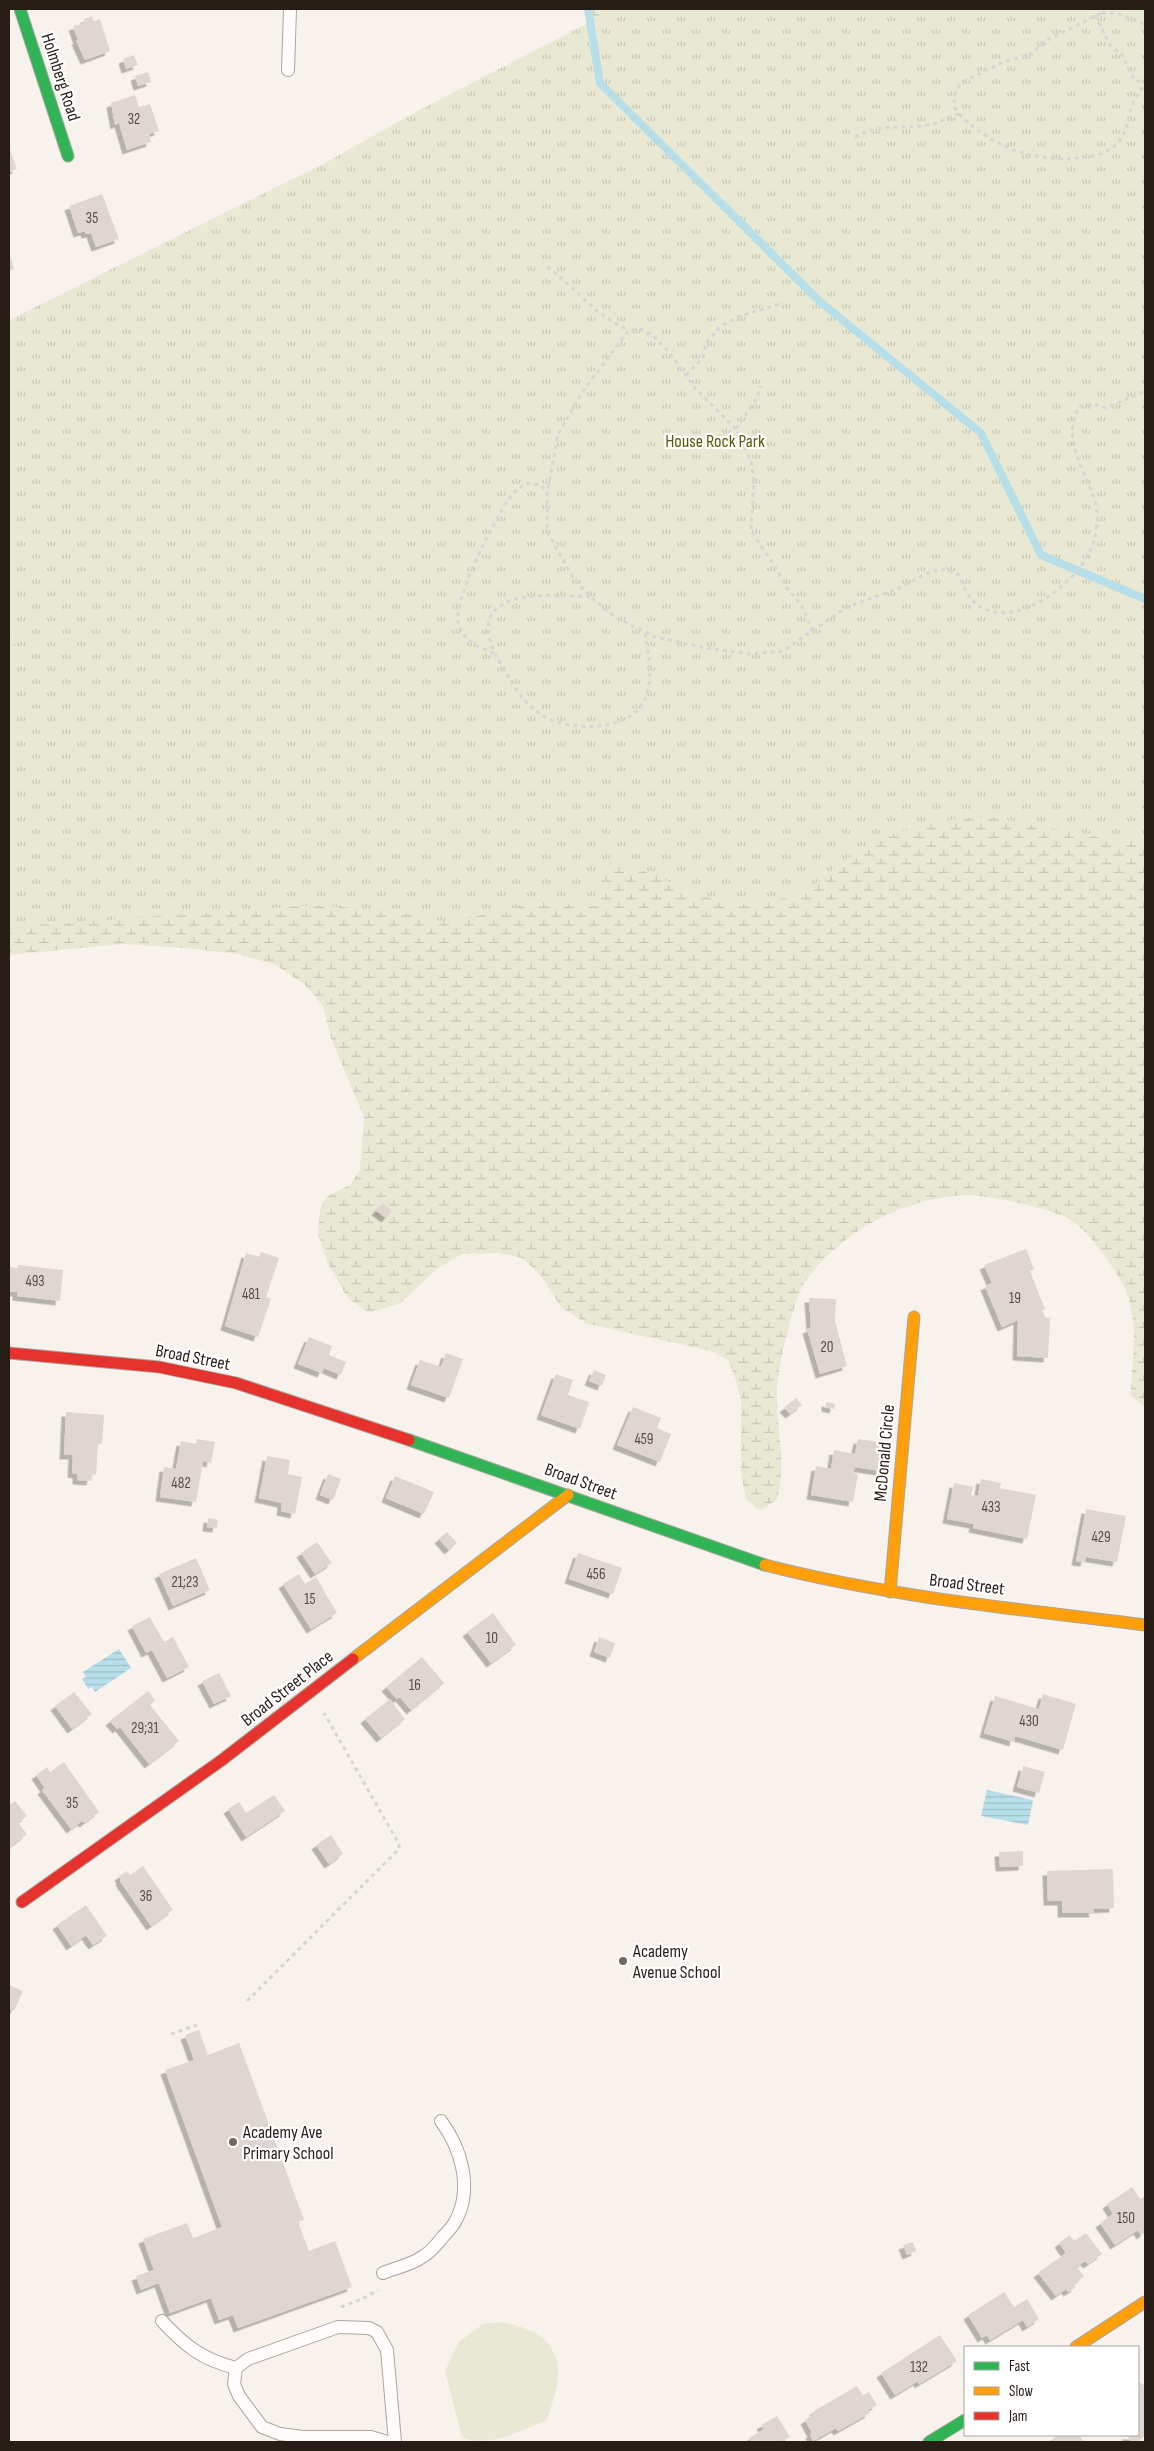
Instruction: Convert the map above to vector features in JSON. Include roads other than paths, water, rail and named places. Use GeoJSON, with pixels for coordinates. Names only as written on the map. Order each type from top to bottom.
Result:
{"type":"FeatureCollection","features":[{"type":"Feature","properties":{"kind":"street","name":"Holmberg Road"},"geometry":{"type":"LineString","coordinates":[[20,9],[68,156]]}},
{"type":"Feature","properties":{"kind":"street","name":"McDonald Circle"},"geometry":{"type":"LineString","coordinates":[[890,1592],[914,1318]]}},
{"type":"Feature","properties":{"kind":"street","name":"Broad Street"},"geometry":{"type":"LineString","coordinates":[[9,1352],[141,1364],[236,1383],[448,1452],[783,1570],[890,1592],[1145,1625]]}},
{"type":"Feature","properties":{"kind":"street","name":"Broad Street Place"},"geometry":{"type":"LineString","coordinates":[[22,1902],[222,1760],[568,1495]]}},
{"type":"Feature","properties":{"kind":"street"},"geometry":{"type":"LineString","coordinates":[[1078,2346],[1145,2302]]}},
{"type":"Feature","properties":{"kind":"street"},"geometry":{"type":"LineString","coordinates":[[929,2442],[964,2421]]}},
{"type":"Feature","properties":{"kind":"lane"},"geometry":{"type":"LineString","coordinates":[[288,70],[290,9]]}},
{"type":"Feature","properties":{"kind":"lane"},"geometry":{"type":"LineString","coordinates":[[383,2280],[422,2258],[432,2250],[456,2221],[463,2194],[461,2160],[456,2146],[441,2121]]}},
{"type":"Feature","properties":{"kind":"lane"},"geometry":{"type":"LineString","coordinates":[[162,2321],[199,2355],[214,2363],[236,2368]]}},
{"type":"Feature","properties":{"kind":"lane"},"geometry":{"type":"LineString","coordinates":[[387,2442],[371,2437],[295,2436],[280,2434],[262,2426],[239,2396],[234,2384],[236,2368],[248,2359],[338,2327],[369,2328],[376,2332],[387,2350],[395,2442]]}},
{"type":"Feature","properties":{"kind":"water"},"geometry":{"type":"Polygon","coordinates":[[[119,1649],[131,1668],[95,1692],[92,1687],[88,1689],[82,1679],[86,1677],[83,1672],[119,1649]]]}},
{"type":"Feature","properties":{"kind":"water"},"geometry":{"type":"Polygon","coordinates":[[[987,1790],[1033,1800],[1028,1825],[981,1816],[987,1790]]]}},
{"type":"Feature","properties":{"kind":"waterway"},"geometry":{"type":"LineString","coordinates":[[588,9],[600,83],[819,301],[981,433],[1041,555],[1145,599]]}},
{"type":"Feature","properties":{"kind":"place","name":"Academy Avenue School"},"geometry":{"type":"Point","coordinates":[623,1961]}},
{"type":"Feature","properties":{"kind":"place","name":"Academy Ave Primary School"},"geometry":{"type":"Point","coordinates":[233,2142]}},
{"type":"Feature","properties":{"kind":"park label","name":"House Rock Park"},"geometry":{"type":"Point","coordinates":[715,441]}}]}
